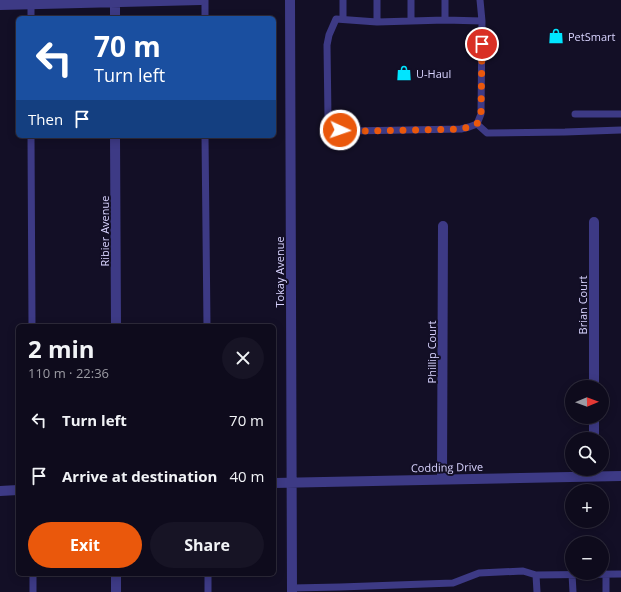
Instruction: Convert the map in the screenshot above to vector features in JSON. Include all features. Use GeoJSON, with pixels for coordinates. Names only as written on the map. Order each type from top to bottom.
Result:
{"type":"FeatureCollection","features":[{"type":"Feature","properties":{"kind":"street"},"geometry":{"type":"LineString","coordinates":[[0,5],[201,0]]}},
{"type":"Feature","properties":{"kind":"street","name":"Tokay Avenue"},"geometry":{"type":"LineString","coordinates":[[290,0],[292,590]]}},
{"type":"Feature","properties":{"kind":"street"},"geometry":{"type":"LineString","coordinates":[[115,2],[115,16]]}},
{"type":"Feature","properties":{"kind":"street","name":"Ribier Avenue"},"geometry":{"type":"LineString","coordinates":[[115,138],[116,324]]}},
{"type":"Feature","properties":{"kind":"street","name":"Brian Court"},"geometry":{"type":"LineString","coordinates":[[594,222],[594,380]]}},
{"type":"Feature","properties":{"kind":"street","name":"Phillip Court"},"geometry":{"type":"LineString","coordinates":[[442,479],[443,226]]}},
{"type":"Feature","properties":{"kind":"street","name":"Codding Drive"},"geometry":{"type":"LineString","coordinates":[[276,483],[565,474]]}},
{"type":"Feature","properties":{"kind":"street","name":"Codding Drive"},"geometry":{"type":"LineString","coordinates":[[609,475],[621,476]]}},
{"type":"Feature","properties":{"kind":"street"},"geometry":{"type":"LineString","coordinates":[[0,491],[16,490]]}},
{"type":"Feature","properties":{"kind":"street"},"geometry":{"type":"LineString","coordinates":[[116,576],[116,592]]}},
{"type":"Feature","properties":{"kind":"lane"},"geometry":{"type":"LineString","coordinates":[[205,0],[205,16]]}},
{"type":"Feature","properties":{"kind":"lane"},"geometry":{"type":"LineString","coordinates":[[343,0],[343,19]]}},
{"type":"Feature","properties":{"kind":"lane"},"geometry":{"type":"LineString","coordinates":[[377,0],[377,22]]}},
{"type":"Feature","properties":{"kind":"lane"},"geometry":{"type":"LineString","coordinates":[[411,0],[411,21]]}},
{"type":"Feature","properties":{"kind":"lane"},"geometry":{"type":"LineString","coordinates":[[445,0],[445,20]]}},
{"type":"Feature","properties":{"kind":"lane"},"geometry":{"type":"LineString","coordinates":[[480,0],[482,21],[481,114],[477,124],[461,129],[350,131],[340,130],[328,118],[327,45],[329,34],[336,19],[377,22],[445,20],[482,21]]}},
{"type":"Feature","properties":{"kind":"lane"},"geometry":{"type":"LineString","coordinates":[[31,4],[31,16]]}},
{"type":"Feature","properties":{"kind":"lane"},"geometry":{"type":"LineString","coordinates":[[575,114],[621,114]]}},
{"type":"Feature","properties":{"kind":"lane"},"geometry":{"type":"LineString","coordinates":[[477,124],[487,133],[621,130]]}},
{"type":"Feature","properties":{"kind":"lane"},"geometry":{"type":"LineString","coordinates":[[31,138],[32,324]]}},
{"type":"Feature","properties":{"kind":"lane"},"geometry":{"type":"LineString","coordinates":[[205,138],[207,324]]}},
{"type":"Feature","properties":{"kind":"lane"},"geometry":{"type":"LineString","coordinates":[[292,590],[340,590],[453,583],[479,573],[523,571],[536,575],[565,574]]}},
{"type":"Feature","properties":{"kind":"lane"},"geometry":{"type":"LineString","coordinates":[[609,574],[621,574]]}},
{"type":"Feature","properties":{"kind":"lane"},"geometry":{"type":"LineString","coordinates":[[536,575],[536,592]]}},
{"type":"Feature","properties":{"kind":"lane"},"geometry":{"type":"LineString","coordinates":[[33,576],[33,592]]}},
{"type":"Feature","properties":{"kind":"lane"},"geometry":{"type":"LineString","coordinates":[[208,576],[208,592]]}},
{"type":"Feature","properties":{"kind":"lane"},"geometry":{"type":"LineString","coordinates":[[572,580],[573,592]]}},
{"type":"Feature","properties":{"kind":"lane"},"geometry":{"type":"LineString","coordinates":[[606,580],[606,592]]}},
{"type":"Feature","properties":{"kind":"place","name":"PetSmart"},"geometry":{"type":"Point","coordinates":[556,36]}},
{"type":"Feature","properties":{"kind":"place","name":"U-Haul"},"geometry":{"type":"Point","coordinates":[404,73]}},
{"type":"Feature","properties":{"kind":"route"},"geometry":{"type":"LineString","coordinates":[[340,130],[461,129],[477,124],[481,114],[482,44]]}}]}
